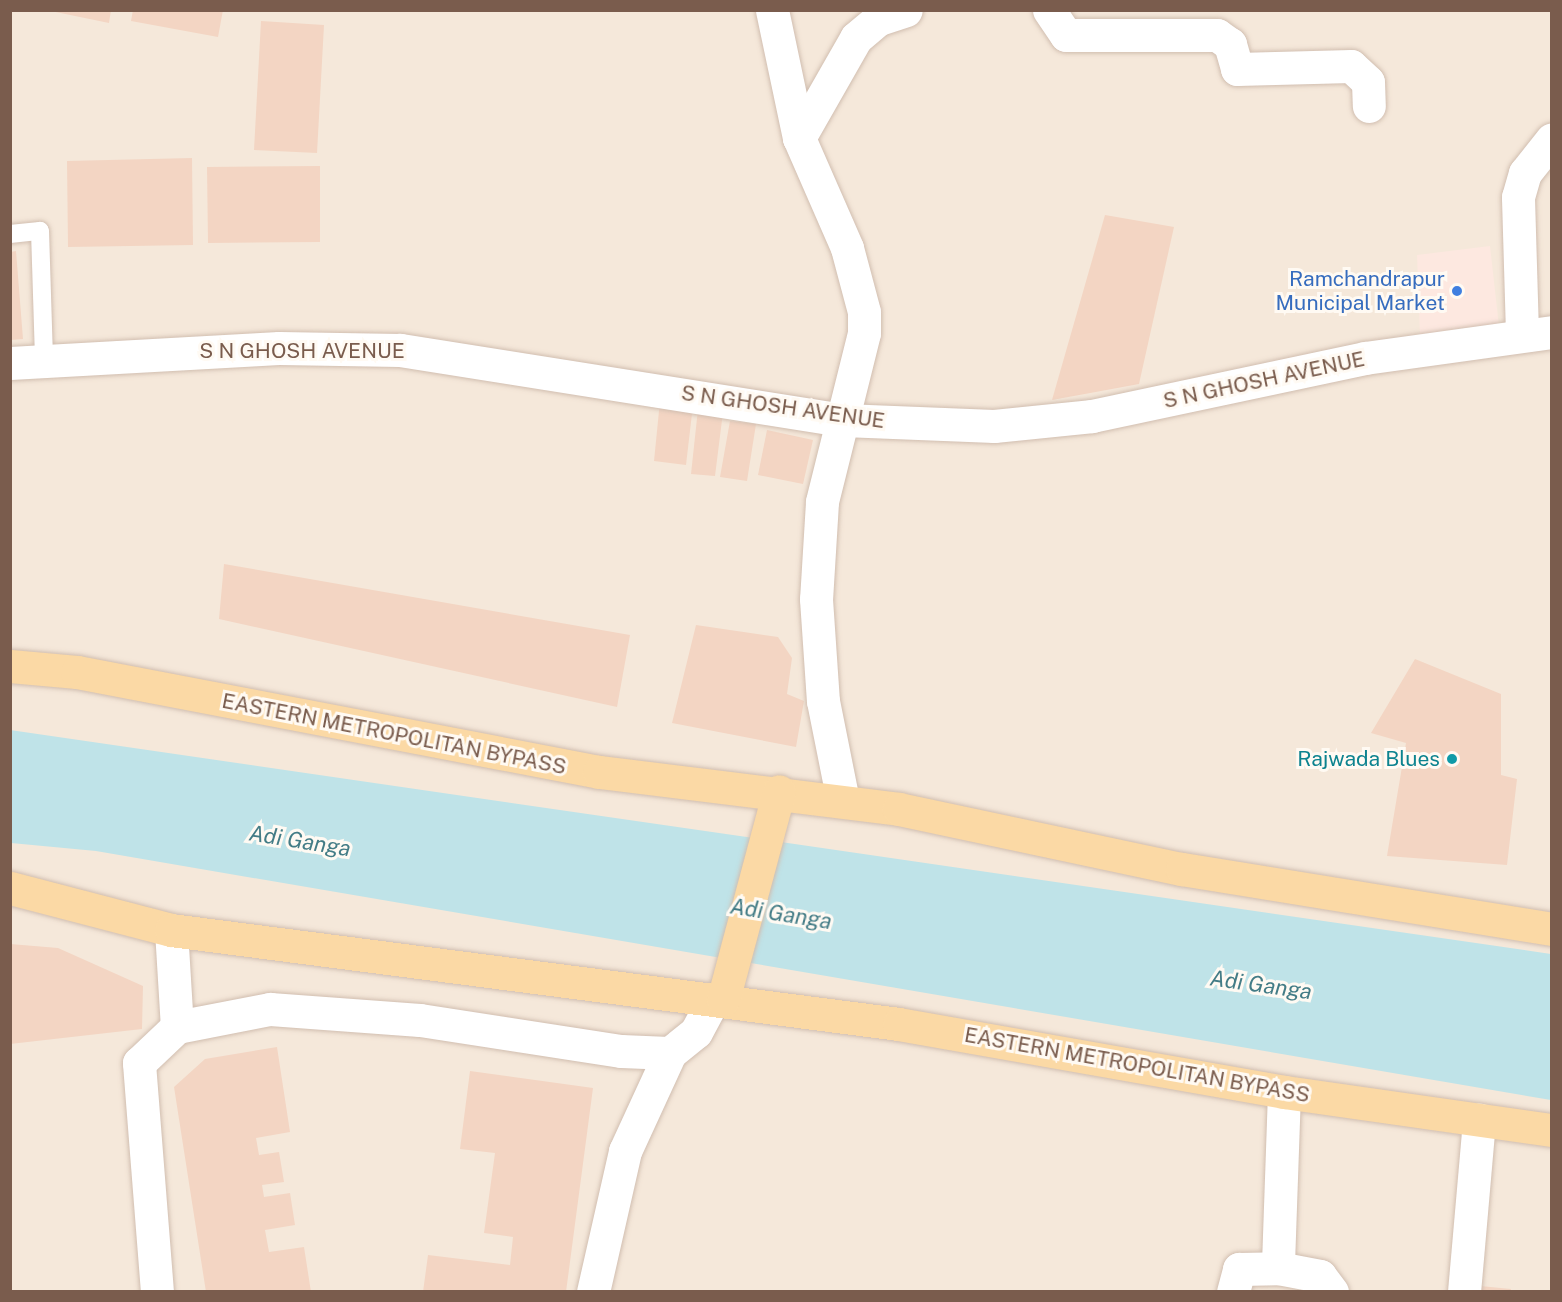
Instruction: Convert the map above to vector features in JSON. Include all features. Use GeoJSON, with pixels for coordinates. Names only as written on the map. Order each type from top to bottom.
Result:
{"type":"FeatureCollection","features":[{"type":"Feature","properties":{"kind":"main road","name":"EASTERN METROPOLITAN BYPASS"},"geometry":{"type":"LineString","coordinates":[[10,666],[77,672],[599,772],[779,791],[1002,827],[1182,869],[1551,929]]}},
{"type":"Feature","properties":{"kind":"main road"},"geometry":{"type":"LineString","coordinates":[[718,1000],[779,791]]}},
{"type":"Feature","properties":{"kind":"main road","name":"EASTERN METROPOLITAN BYPASS"},"geometry":{"type":"LineString","coordinates":[[10,888],[171,930],[899,1024],[1284,1092],[1551,1130]]}},
{"type":"Feature","properties":{"kind":"street"},"geometry":{"type":"LineString","coordinates":[[772,10],[799,138],[848,248],[864,312],[864,333],[822,502],[816,599],[824,701],[843,801]]}},
{"type":"Feature","properties":{"kind":"street"},"geometry":{"type":"LineString","coordinates":[[799,138],[856,38],[879,18],[906,10]]}},
{"type":"Feature","properties":{"kind":"street"},"geometry":{"type":"LineString","coordinates":[[1049,10],[1066,35],[1217,35],[1230,45],[1237,69],[1351,66],[1368,82],[1369,106]]}},
{"type":"Feature","properties":{"kind":"street"},"geometry":{"type":"LineString","coordinates":[[1537,332],[1518,197],[1525,173],[1551,139]]}},
{"type":"Feature","properties":{"kind":"street","name":"S N GHOSH AVENUE"},"geometry":{"type":"LineString","coordinates":[[10,363],[279,348],[400,350],[843,420],[994,426],[1046,422],[1365,358],[1537,332]]}},
{"type":"Feature","properties":{"kind":"street"},"geometry":{"type":"LineString","coordinates":[[171,930],[177,1027]]}},
{"type":"Feature","properties":{"kind":"street"},"geometry":{"type":"LineString","coordinates":[[593,1292],[625,1151],[670,1053],[696,1032],[718,1000]]}},
{"type":"Feature","properties":{"kind":"street"},"geometry":{"type":"LineString","coordinates":[[156,1292],[139,1064],[177,1027],[270,1009],[420,1020],[621,1051],[670,1053]]}},
{"type":"Feature","properties":{"kind":"street"},"geometry":{"type":"LineString","coordinates":[[1278,1268],[1284,1092]]}},
{"type":"Feature","properties":{"kind":"street"},"geometry":{"type":"LineString","coordinates":[[1464,1292],[1479,1120]]}},
{"type":"Feature","properties":{"kind":"street"},"geometry":{"type":"LineString","coordinates":[[1233,1292],[1239,1269],[1278,1268],[1320,1276],[1332,1292]]}},
{"type":"Feature","properties":{"kind":"lane"},"geometry":{"type":"LineString","coordinates":[[10,234],[40,231],[44,361]]}},
{"type":"Feature","properties":{"kind":"shaded area"},"geometry":{"type":"Polygon","coordinates":[[[10,11],[1551,11],[1551,1291],[11,1291],[10,11]]]}},
{"type":"Feature","properties":{"kind":"shaded area","name":"Ramchandrapur Municipal Market"},"geometry":{"type":"Polygon","coordinates":[[[1490,246],[1499,326],[1420,336],[1417,255],[1490,246]]]}},
{"type":"Feature","properties":{"kind":"water","name":"Adi Ganga"},"geometry":{"type":"Polygon","coordinates":[[[10,730],[1551,954],[1551,1100],[96,851],[11,843],[10,730]]]}},
{"type":"Feature","properties":{"kind":"building"},"geometry":{"type":"Polygon","coordinates":[[[46,10],[111,10],[109,23],[46,10]]]}},
{"type":"Feature","properties":{"kind":"building"},"geometry":{"type":"Polygon","coordinates":[[[133,10],[223,10],[218,37],[131,21],[133,10]]]}},
{"type":"Feature","properties":{"kind":"building"},"geometry":{"type":"Polygon","coordinates":[[[261,21],[324,25],[317,153],[254,150],[261,21]]]}},
{"type":"Feature","properties":{"kind":"building"},"geometry":{"type":"Polygon","coordinates":[[[192,158],[193,245],[68,247],[67,161],[192,158]]]}},
{"type":"Feature","properties":{"kind":"building"},"geometry":{"type":"Polygon","coordinates":[[[320,166],[320,242],[208,243],[207,167],[320,166]]]}},
{"type":"Feature","properties":{"kind":"building"},"geometry":{"type":"Polygon","coordinates":[[[1105,215],[1174,227],[1139,384],[1052,400],[1105,215]]]}},
{"type":"Feature","properties":{"kind":"building"},"geometry":{"type":"Polygon","coordinates":[[[16,251],[23,339],[10,340],[10,252],[16,251]]]}},
{"type":"Feature","properties":{"kind":"building"},"geometry":{"type":"Polygon","coordinates":[[[660,401],[693,405],[686,465],[654,461],[660,401]]]}},
{"type":"Feature","properties":{"kind":"building"},"geometry":{"type":"Polygon","coordinates":[[[698,409],[723,412],[715,476],[691,474],[698,409]]]}},
{"type":"Feature","properties":{"kind":"building"},"geometry":{"type":"Polygon","coordinates":[[[730,421],[756,424],[747,481],[720,477],[730,421]]]}},
{"type":"Feature","properties":{"kind":"building"},"geometry":{"type":"Polygon","coordinates":[[[767,430],[813,440],[803,484],[758,475],[767,430]]]}},
{"type":"Feature","properties":{"kind":"building"},"geometry":{"type":"Polygon","coordinates":[[[224,564],[630,635],[617,707],[219,619],[224,564]]]}},
{"type":"Feature","properties":{"kind":"building"},"geometry":{"type":"Polygon","coordinates":[[[696,625],[778,637],[792,658],[787,694],[804,701],[796,747],[672,723],[696,625]]]}},
{"type":"Feature","properties":{"kind":"building","name":"Rajwada Blues"},"geometry":{"type":"Polygon","coordinates":[[[1415,659],[1501,694],[1501,775],[1517,779],[1507,865],[1387,856],[1406,743],[1371,733],[1415,659]]]}},
{"type":"Feature","properties":{"kind":"building"},"geometry":{"type":"Polygon","coordinates":[[[10,944],[58,948],[143,986],[142,1029],[10,1044],[10,944]]]}},
{"type":"Feature","properties":{"kind":"building"},"geometry":{"type":"Polygon","coordinates":[[[277,1047],[290,1132],[256,1138],[259,1155],[279,1152],[284,1182],[262,1185],[264,1197],[290,1193],[295,1225],[265,1230],[269,1252],[304,1247],[311,1292],[206,1292],[174,1087],[205,1059],[277,1047]]]}},
{"type":"Feature","properties":{"kind":"building"},"geometry":{"type":"Polygon","coordinates":[[[470,1071],[593,1088],[566,1292],[423,1292],[428,1255],[510,1265],[513,1237],[484,1233],[495,1153],[460,1149],[470,1071]]]}},
{"type":"Feature","properties":{"kind":"building"},"geometry":{"type":"Polygon","coordinates":[[[1470,1285],[1511,1289],[1510,1292],[1470,1292],[1470,1285]]]}},
{"type":"Feature","properties":{"kind":"place","name":"Ramchandrapur Municipal Market"},"geometry":{"type":"Point","coordinates":[1457,291]}},
{"type":"Feature","properties":{"kind":"place","name":"Rajwada Blues"},"geometry":{"type":"Point","coordinates":[1452,759]}}]}
